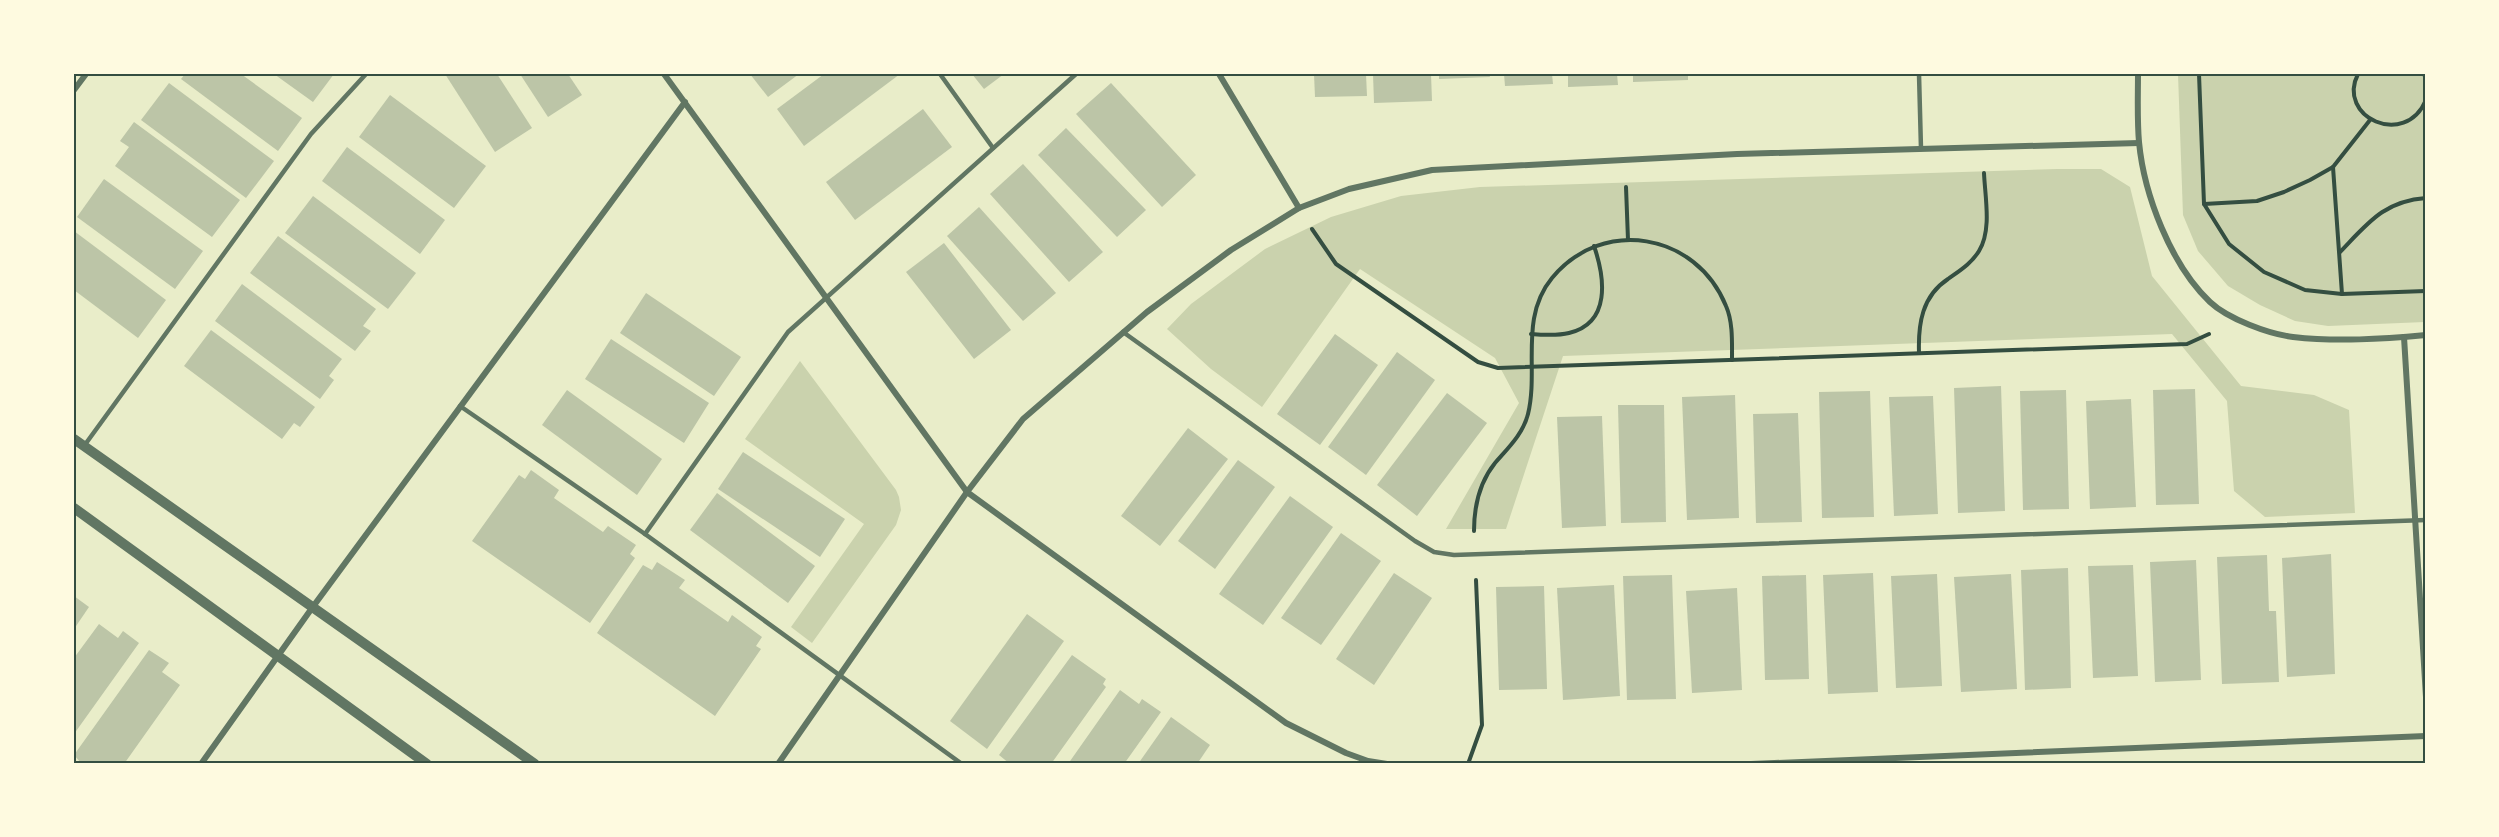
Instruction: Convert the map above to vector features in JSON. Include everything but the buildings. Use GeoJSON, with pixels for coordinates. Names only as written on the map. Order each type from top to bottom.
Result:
{"type":"FeatureCollection","features":[{"type":"Feature","properties":{"kind":"street"},"geometry":{"type":"LineString","coordinates":[[74,90],[86,74]]}},
{"type":"Feature","properties":{"kind":"street"},"geometry":{"type":"LineString","coordinates":[[664,74],[967,492],[1286,723],[1346,753],[1387,764]]}},
{"type":"Feature","properties":{"kind":"street"},"geometry":{"type":"LineString","coordinates":[[1220,74],[1299,208]]}},
{"type":"Feature","properties":{"kind":"street"},"geometry":{"type":"LineString","coordinates":[[2138,74],[2139,143],[2148,189],[2163,231],[2188,276],[2211,303],[2236,320],[2292,337],[2355,340],[2426,335]]}},
{"type":"Feature","properties":{"kind":"street"},"geometry":{"type":"LineString","coordinates":[[201,764],[312,608],[685,102]]}},
{"type":"Feature","properties":{"kind":"street"},"geometry":{"type":"LineString","coordinates":[[778,764],[967,492],[1023,419],[1147,312],[1231,250],[1299,208],[1348,189],[1432,170],[1626,159],[2139,143]]}},
{"type":"Feature","properties":{"kind":"street"},"geometry":{"type":"LineString","coordinates":[[2404,337],[2426,697]]}},
{"type":"Feature","properties":{"kind":"street"},"geometry":{"type":"LineString","coordinates":[[74,439],[535,764]]}},
{"type":"Feature","properties":{"kind":"street"},"geometry":{"type":"LineString","coordinates":[[74,508],[427,764]]}},
{"type":"Feature","properties":{"kind":"street"},"geometry":{"type":"LineString","coordinates":[[1751,764],[2426,736]]}},
{"type":"Feature","properties":{"kind":"lane"},"geometry":{"type":"LineString","coordinates":[[84,446],[311,134],[366,74]]}},
{"type":"Feature","properties":{"kind":"lane"},"geometry":{"type":"LineString","coordinates":[[940,74],[993,147]]}},
{"type":"Feature","properties":{"kind":"lane"},"geometry":{"type":"LineString","coordinates":[[645,534],[788,332],[1076,74]]}},
{"type":"Feature","properties":{"kind":"lane"},"geometry":{"type":"LineString","coordinates":[[1919,74],[1921,149]]}},
{"type":"Feature","properties":{"kind":"lane"},"geometry":{"type":"LineString","coordinates":[[1123,332],[1415,541],[1434,552],[1454,555],[2426,520]]}},
{"type":"Feature","properties":{"kind":"lane"},"geometry":{"type":"LineString","coordinates":[[460,406],[645,534],[962,764]]}},
{"type":"Feature","properties":{"kind":"path"},"geometry":{"type":"LineString","coordinates":[[2199,74],[2204,204],[2229,244],[2264,272],[2305,290],[2342,294],[2426,291]]}},
{"type":"Feature","properties":{"kind":"path"},"geometry":{"type":"LineString","coordinates":[[2358,74],[2354,90],[2356,102],[2370,120],[2393,126],[2404,123],[2419,112],[2426,100]]}},
{"type":"Feature","properties":{"kind":"path"},"geometry":{"type":"LineString","coordinates":[[2424,74],[2426,79]]}},
{"type":"Feature","properties":{"kind":"path"},"geometry":{"type":"LineString","coordinates":[[2419,112],[2426,117]]}},
{"type":"Feature","properties":{"kind":"path"},"geometry":{"type":"LineString","coordinates":[[2204,204],[2257,201],[2284,192],[2333,167],[2370,120]]}},
{"type":"Feature","properties":{"kind":"path"},"geometry":{"type":"LineString","coordinates":[[1920,353],[1921,318],[1928,299],[1938,286],[1966,266],[1980,250],[1983,242],[1986,221],[1983,148]]}},
{"type":"Feature","properties":{"kind":"path"},"geometry":{"type":"LineString","coordinates":[[1626,159],[1628,240]]}},
{"type":"Feature","properties":{"kind":"path"},"geometry":{"type":"LineString","coordinates":[[2333,167],[2342,294]]}},
{"type":"Feature","properties":{"kind":"path"},"geometry":{"type":"LineString","coordinates":[[2340,252],[2386,208],[2405,200],[2426,198]]}},
{"type":"Feature","properties":{"kind":"path"},"geometry":{"type":"LineString","coordinates":[[1299,208],[1336,264],[1478,362],[1498,368],[2187,345],[2236,320]]}},
{"type":"Feature","properties":{"kind":"path"},"geometry":{"type":"LineString","coordinates":[[1468,764],[1482,725],[1474,513],[1477,496],[1489,472],[1513,444],[1527,418],[1531,399],[1531,334],[1534,312],[1550,280],[1569,260],[1594,246],[1610,241],[1658,243],[1671,248],[1698,266],[1710,280],[1728,314],[1732,360]]}},
{"type":"Feature","properties":{"kind":"path"},"geometry":{"type":"LineString","coordinates":[[1531,334],[1568,334],[1585,327],[1598,311],[1602,291],[1602,269],[1594,246]]}},
{"type":"Feature","properties":{"kind":"green space"},"geometry":{"type":"Polygon","coordinates":[[[2178,74],[2425,74],[2425,322],[2328,326],[2295,321],[2260,305],[2228,286],[2198,251],[2183,215],[2178,74]]]}},
{"type":"Feature","properties":{"kind":"green space"},"geometry":{"type":"Polygon","coordinates":[[[2101,169],[2130,187],[2152,276],[2241,386],[2314,395],[2349,410],[2355,513],[2265,517],[2234,491],[2227,401],[2172,334],[1563,356],[1506,529],[1446,529],[1519,403],[1495,358],[1360,269],[1262,407],[1211,369],[1167,329],[1191,304],[1265,249],[1331,217],[1401,196],[1480,187],[2101,169]]]}},
{"type":"Feature","properties":{"kind":"green space"},"geometry":{"type":"Polygon","coordinates":[[[800,361],[896,490],[901,510],[896,525],[812,643],[791,627],[864,524],[745,439],[800,361]]]}}]}
